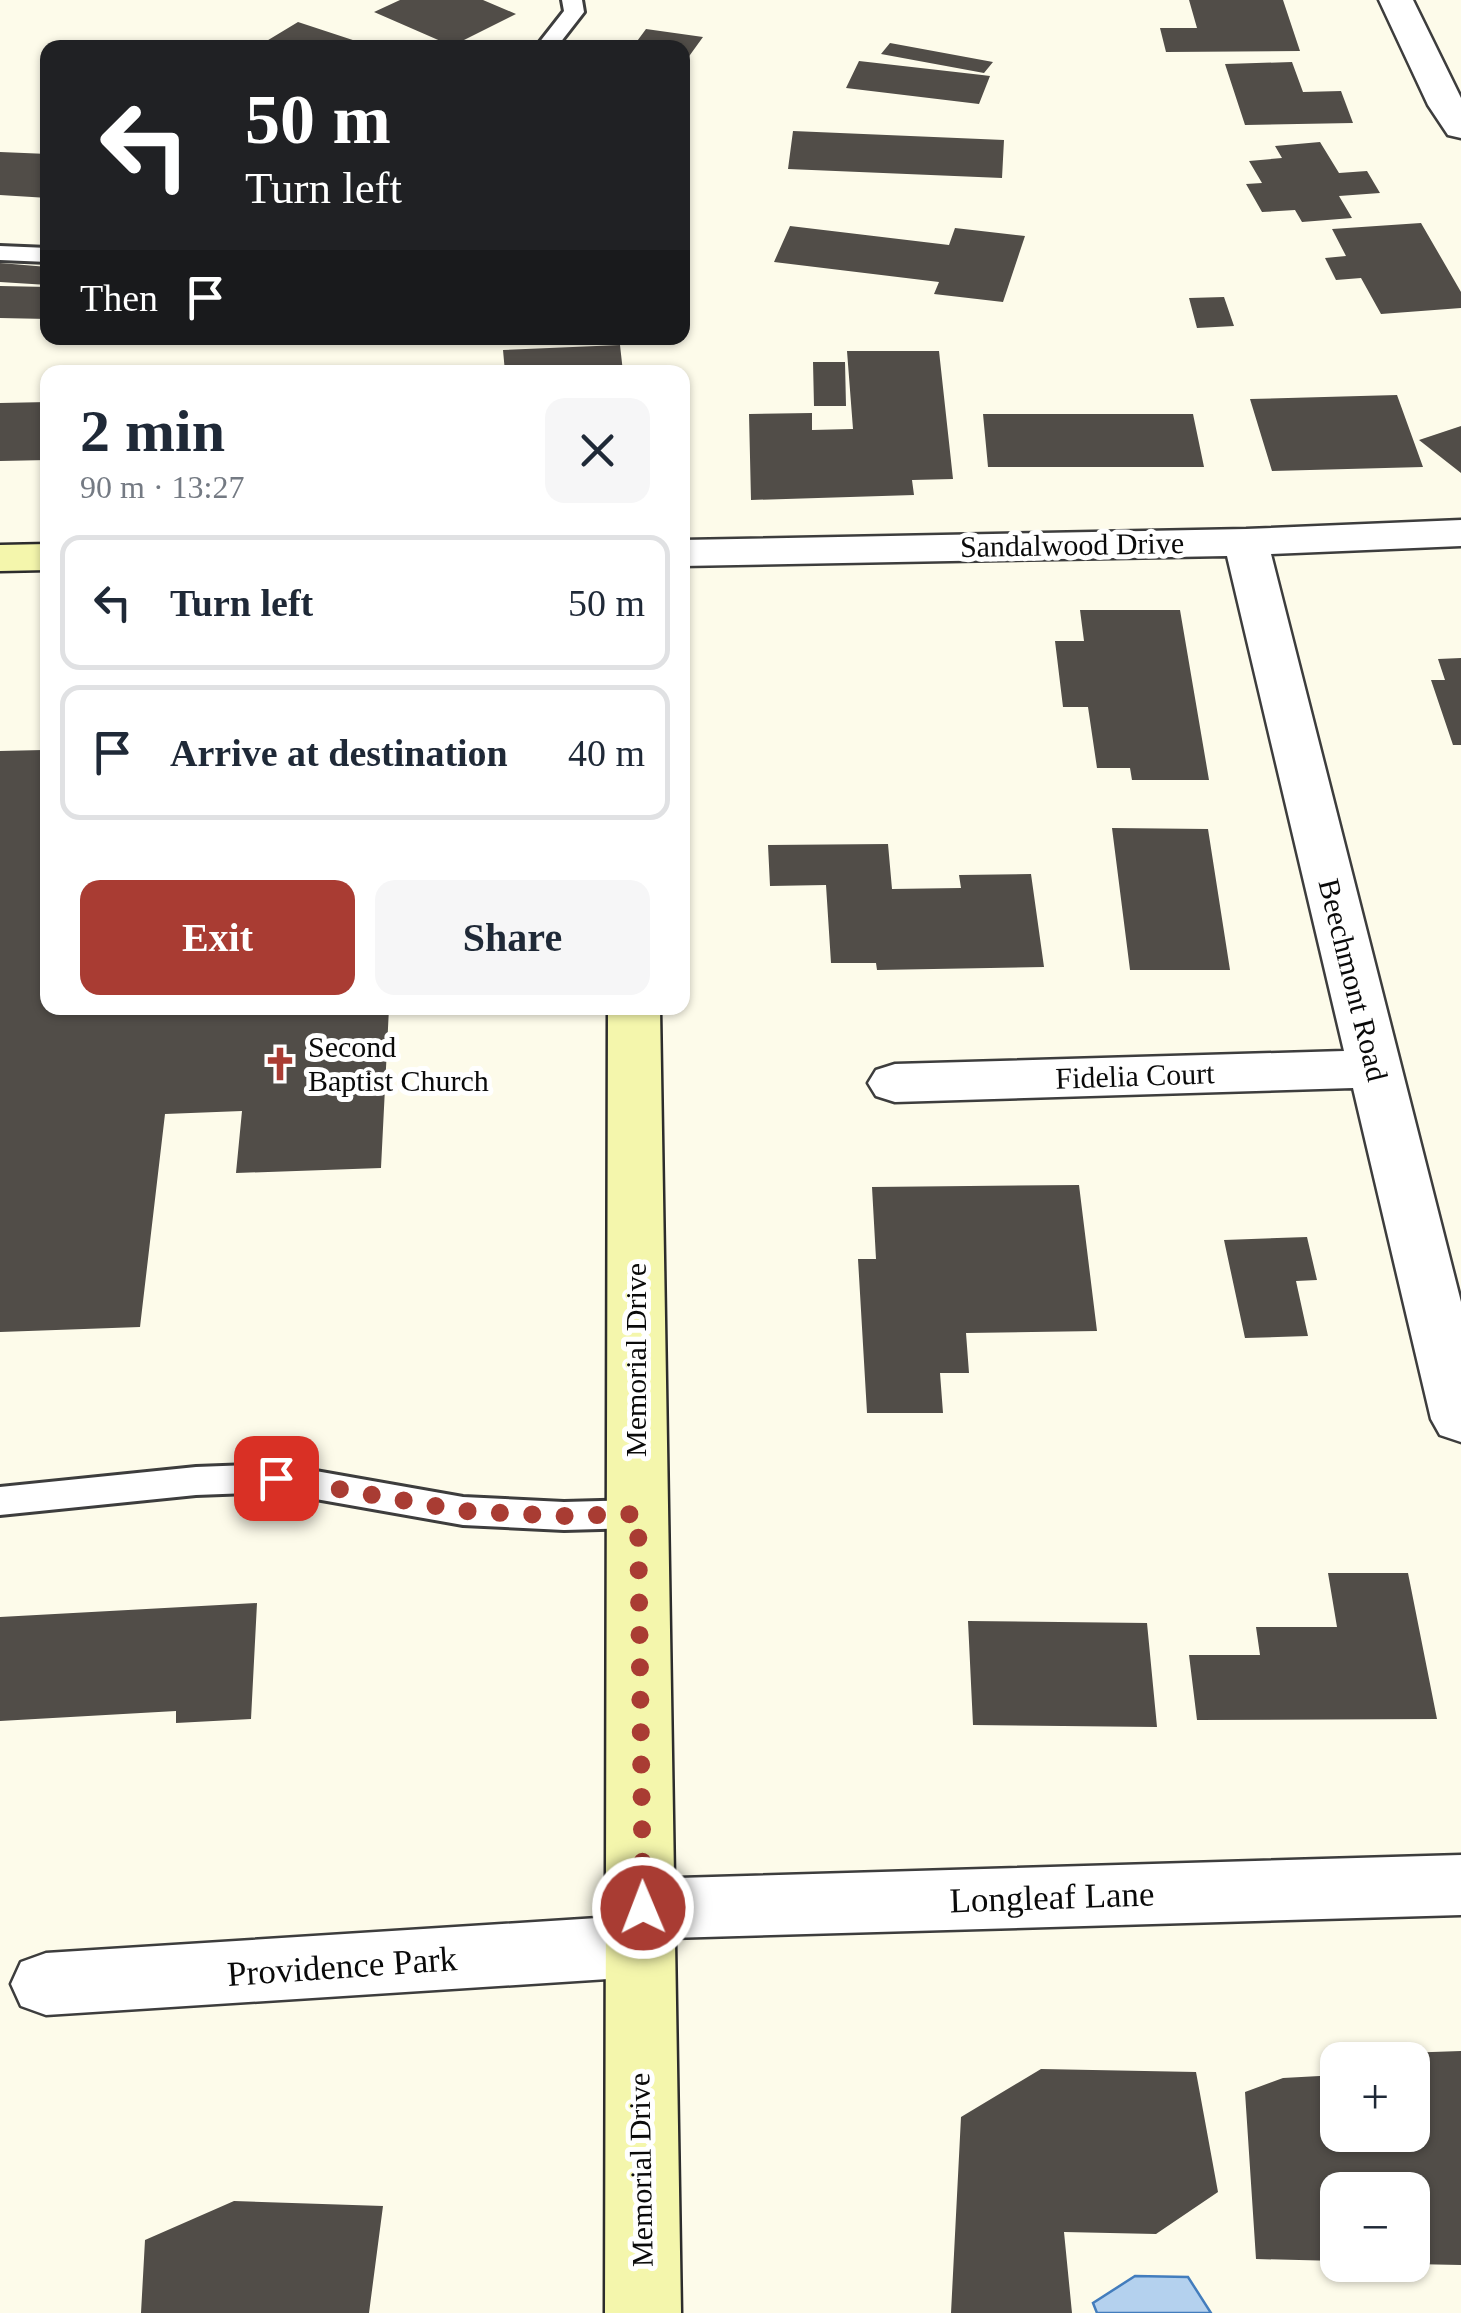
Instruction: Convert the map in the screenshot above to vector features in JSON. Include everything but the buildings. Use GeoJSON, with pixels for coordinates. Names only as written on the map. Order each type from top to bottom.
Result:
{"type":"FeatureCollection","features":[{"type":"Feature","properties":{"kind":"street"},"geometry":{"type":"LineString","coordinates":[[1396,0],[1461,127]]}},
{"type":"Feature","properties":{"kind":"street","name":"Sandalwood Drive"},"geometry":{"type":"LineString","coordinates":[[690,552],[1246,542],[1461,532]]}},
{"type":"Feature","properties":{"kind":"street","name":"Beechmont Road"},"geometry":{"type":"LineString","coordinates":[[1246,542],[1461,1418]]}},
{"type":"Feature","properties":{"kind":"street"},"geometry":{"type":"LineString","coordinates":[[0,558],[40,557]]}},
{"type":"Feature","properties":{"kind":"street","name":"Memorial Drive"},"geometry":{"type":"LineString","coordinates":[[634,1015],[643,2313]]}},
{"type":"Feature","properties":{"kind":"street","name":"Fidelia Court"},"geometry":{"type":"LineString","coordinates":[[895,1082],[1374,1069]]}},
{"type":"Feature","properties":{"kind":"street","name":"Longleaf Lane"},"geometry":{"type":"LineString","coordinates":[[641,1928],[1461,1884]]}},
{"type":"Feature","properties":{"kind":"street","name":"Providence Park"},"geometry":{"type":"LineString","coordinates":[[46,1984],[641,1928]]}},
{"type":"Feature","properties":{"kind":"lane"},"geometry":{"type":"LineString","coordinates":[[551,40],[574,12],[572,0]]}},
{"type":"Feature","properties":{"kind":"lane"},"geometry":{"type":"LineString","coordinates":[[0,252],[40,254]]}},
{"type":"Feature","properties":{"kind":"lane"},"geometry":{"type":"LineString","coordinates":[[0,1501],[196,1481],[276,1478],[464,1511],[564,1516],[638,1514]]}},
{"type":"Feature","properties":{"kind":"water"},"geometry":{"type":"Polygon","coordinates":[[[1135,2276],[1188,2277],[1211,2313],[1097,2313],[1093,2303],[1135,2276]]]}},
{"type":"Feature","properties":{"kind":"place","name":"Second Baptist Church"},"geometry":{"type":"Point","coordinates":[280,1064]}},
{"type":"Feature","properties":{"kind":"route"},"geometry":{"type":"LineString","coordinates":[[276,1478],[464,1511],[564,1516],[638,1514],[643,1908]]}}]}
